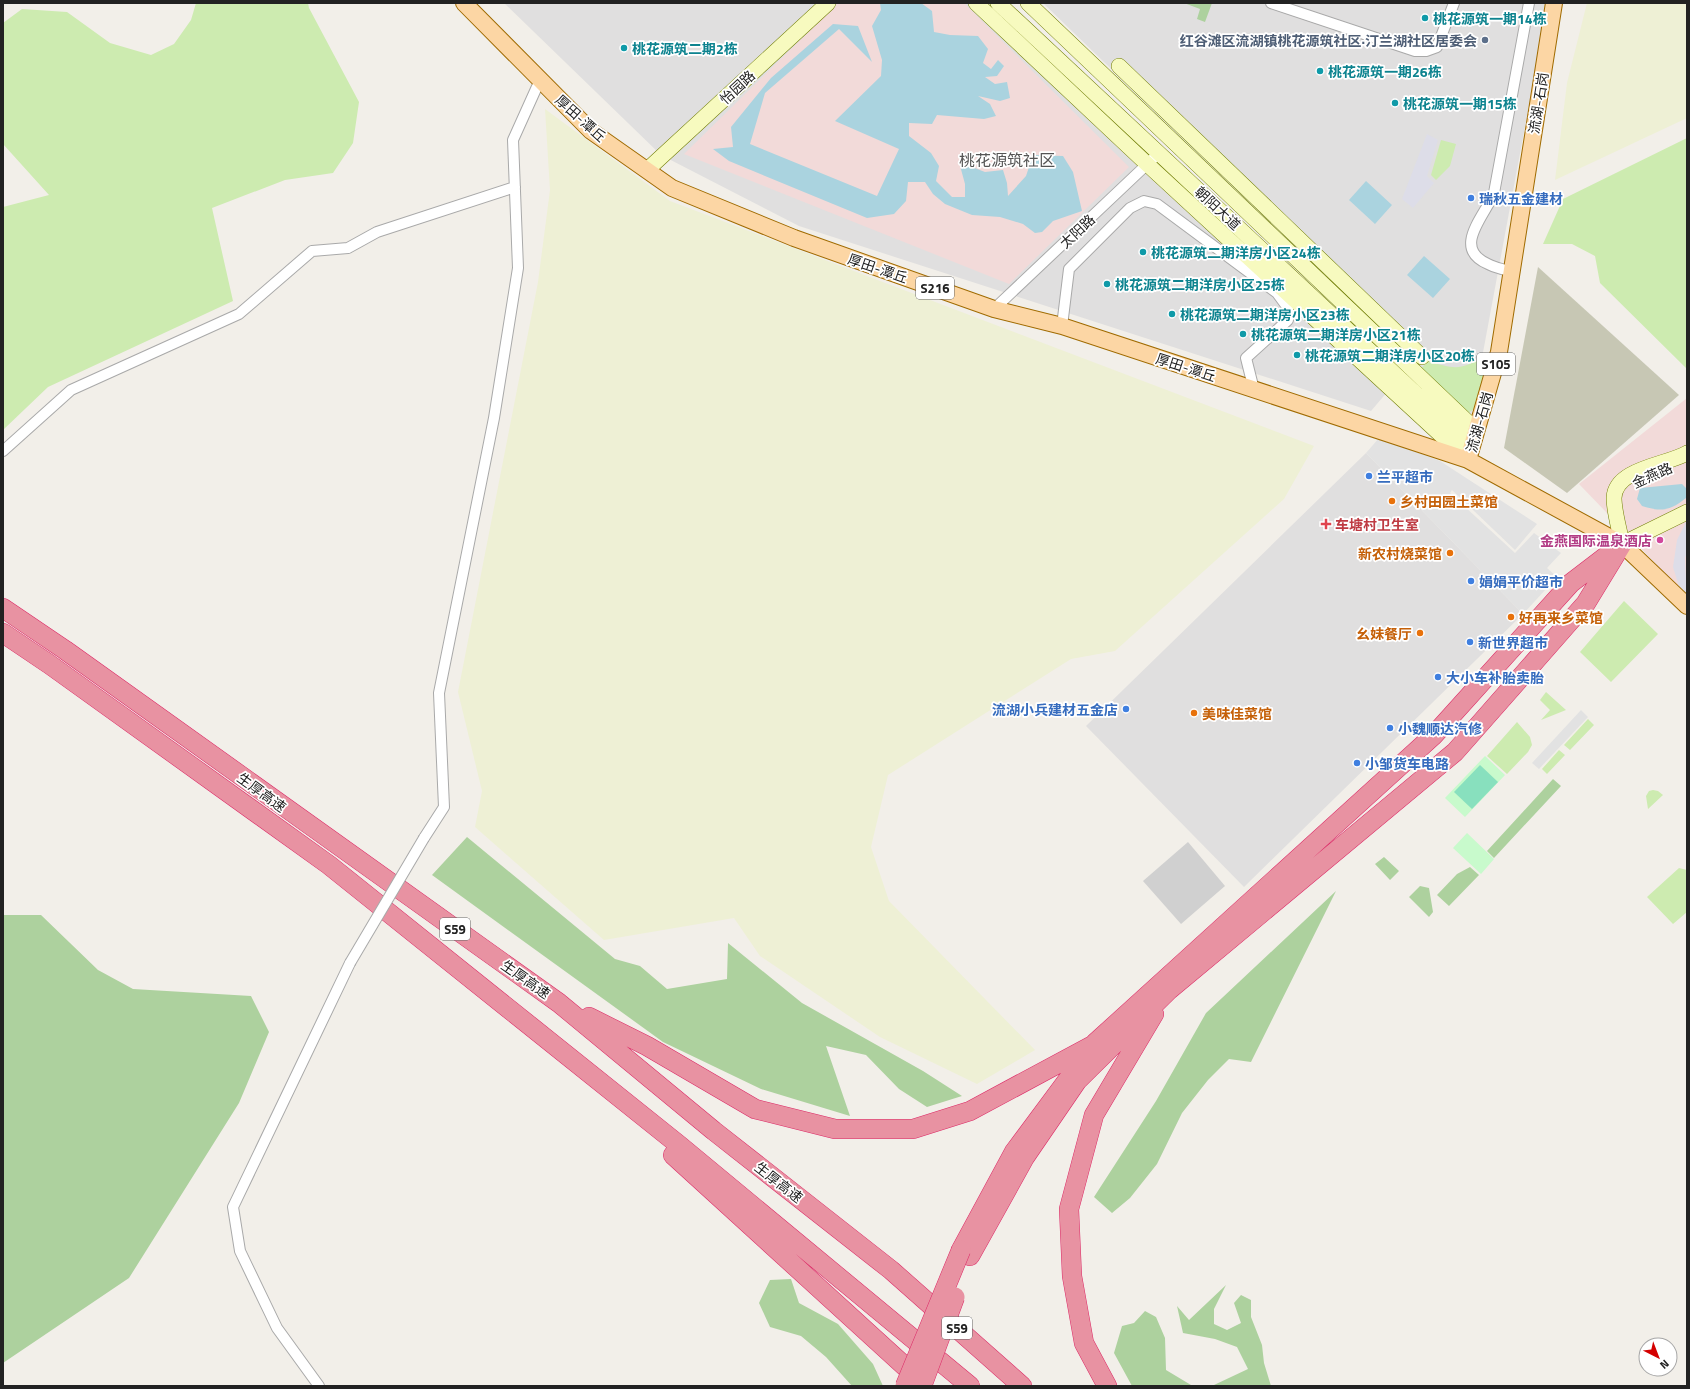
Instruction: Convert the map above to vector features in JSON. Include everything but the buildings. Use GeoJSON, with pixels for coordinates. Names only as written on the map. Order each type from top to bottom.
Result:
{"type":"FeatureCollection","features":[{"type":"Feature","properties":{"kind":"highway"},"geometry":{"type":"LineString","coordinates":[[922,1386],[965,1253],[1025,1157],[1077,1082],[1169,990],[1455,752],[1586,604],[1622,544]]}},
{"type":"Feature","properties":{"kind":"highway"},"geometry":{"type":"LineString","coordinates":[[905,1386],[965,1253],[1014,1152],[1095,1043],[1434,735],[1571,583],[1622,544]]}},
{"type":"Feature","properties":{"kind":"highway","name":"生厚高速"},"geometry":{"type":"LineString","coordinates":[[3,608],[65,650],[559,1002],[714,1131],[891,1270],[1022,1386]]}},
{"type":"Feature","properties":{"kind":"highway","name":"生厚高速"},"geometry":{"type":"LineString","coordinates":[[3,633],[49,664],[329,865],[679,1145],[970,1386]]}},
{"type":"Feature","properties":{"kind":"highway"},"geometry":{"type":"LineString","coordinates":[[1107,1386],[1084,1343],[1072,1276],[1069,1209],[1094,1115],[1169,990]]}},
{"type":"Feature","properties":{"kind":"highway"},"geometry":{"type":"LineString","coordinates":[[559,1002],[647,1046],[755,1109],[835,1129],[913,1128],[970,1111],[1095,1043]]}},
{"type":"Feature","properties":{"kind":"highway"},"geometry":{"type":"LineString","coordinates":[[536,1030],[926,1386]]}},
{"type":"Feature","properties":{"kind":"main road","name":"厚田-潭丘"},"geometry":{"type":"LineString","coordinates":[[464,3],[591,130],[672,188],[794,238],[994,309],[1062,326],[1254,390],[1470,453]]}},
{"type":"Feature","properties":{"kind":"main road","name":"流湖-石岗"},"geometry":{"type":"LineString","coordinates":[[1554,3],[1499,352],[1470,453],[1622,544],[1687,606]]}},
{"type":"Feature","properties":{"kind":"street","name":"怡园路"},"geometry":{"type":"LineString","coordinates":[[647,170],[828,3]]}},
{"type":"Feature","properties":{"kind":"street"},"geometry":{"type":"LineString","coordinates":[[976,3],[1232,242],[1470,453]]}},
{"type":"Feature","properties":{"kind":"street","name":"朝阳大道"},"geometry":{"type":"LineString","coordinates":[[998,3],[1236,226],[1470,453]]}},
{"type":"Feature","properties":{"kind":"street","name":"朝阳大道"},"geometry":{"type":"LineString","coordinates":[[1028,3],[1476,430]]}},
{"type":"Feature","properties":{"kind":"street"},"geometry":{"type":"LineString","coordinates":[[1271,3],[1415,51],[1426,51],[1437,47],[1454,3]]}},
{"type":"Feature","properties":{"kind":"street"},"geometry":{"type":"LineString","coordinates":[[1512,272],[1487,264],[1476,257],[1472,250],[1471,240],[1472,232],[1489,206],[1494,194],[1529,3]]}},
{"type":"Feature","properties":{"kind":"street"},"geometry":{"type":"LineString","coordinates":[[1119,66],[1422,357]]}},
{"type":"Feature","properties":{"kind":"street"},"geometry":{"type":"LineString","coordinates":[[319,1386],[277,1328],[240,1251],[233,1207],[350,963],[444,807],[439,692],[494,418],[518,268],[514,140],[540,80]]}},
{"type":"Feature","properties":{"kind":"street","name":"太阳路"},"geometry":{"type":"LineString","coordinates":[[994,309],[1159,153]]}},
{"type":"Feature","properties":{"kind":"street"},"geometry":{"type":"LineString","coordinates":[[3,451],[71,390],[239,314],[312,251],[348,248],[377,232],[515,187]]}},
{"type":"Feature","properties":{"kind":"street"},"geometry":{"type":"LineString","coordinates":[[1062,326],[1068,269],[1130,208],[1144,200],[1157,204],[1277,293],[1288,308],[1288,320],[1246,358],[1254,390]]}},
{"type":"Feature","properties":{"kind":"street"},"geometry":{"type":"LineString","coordinates":[[1228,257],[1236,226]]}},
{"type":"Feature","properties":{"kind":"street","name":"金燕路"},"geometry":{"type":"LineString","coordinates":[[1622,544],[1614,499],[1616,490],[1624,480],[1633,473],[1687,453]]}},
{"type":"Feature","properties":{"kind":"street","name":"金燕路"},"geometry":{"type":"LineString","coordinates":[[1622,544],[1621,499],[1624,489],[1629,483],[1687,459]]}},
{"type":"Feature","properties":{"kind":"street"},"geometry":{"type":"LineString","coordinates":[[1622,544],[1687,512]]}},
{"type":"Feature","properties":{"kind":"street"},"geometry":{"type":"LineString","coordinates":[[1622,544],[1674,526],[1687,519]]}},
{"type":"Feature","properties":{"kind":"shaded area"},"geometry":{"type":"Polygon","coordinates":[[[504,3],[984,3],[1394,384],[1371,411],[799,226],[661,155],[504,3]]]}},
{"type":"Feature","properties":{"kind":"shaded area"},"geometry":{"type":"Polygon","coordinates":[[[838,3],[964,3],[1129,167],[1009,284],[684,154],[838,3]]]}},
{"type":"Feature","properties":{"kind":"shaded area"},"geometry":{"type":"Polygon","coordinates":[[[1043,3],[1548,3],[1471,417],[1043,3]]]}},
{"type":"Feature","properties":{"kind":"shaded area"},"geometry":{"type":"Polygon","coordinates":[[[1587,3],[1687,3],[1687,118],[1555,180],[1567,83],[1587,3]]]}},
{"type":"Feature","properties":{"kind":"shaded area"},"geometry":{"type":"Polygon","coordinates":[[[545,109],[670,201],[1314,446],[1284,499],[1115,651],[1071,659],[888,775],[871,847],[889,901],[1035,1050],[977,1084],[880,1037],[760,956],[734,918],[604,940],[475,827],[482,791],[458,692],[538,282],[550,190],[545,109]]]}},
{"type":"Feature","properties":{"kind":"shaded area"},"geometry":{"type":"Polygon","coordinates":[[[1427,134],[1438,140],[1427,176],[1434,183],[1413,208],[1402,199],[1427,134]]]}},
{"type":"Feature","properties":{"kind":"shaded area"},"geometry":{"type":"Polygon","coordinates":[[[1538,267],[1679,395],[1567,493],[1504,448],[1538,267]]]}},
{"type":"Feature","properties":{"kind":"shaded area","name":"金燕国际温泉酒店"},"geometry":{"type":"Polygon","coordinates":[[[1687,398],[1687,596],[1579,484],[1687,398]]]}},
{"type":"Feature","properties":{"kind":"shaded area"},"geometry":{"type":"Polygon","coordinates":[[[1379,438],[1440,461],[1537,524],[1515,550],[1452,490],[1450,493],[1515,553],[1534,533],[1561,553],[1547,568],[1557,577],[1523,614],[1366,453],[1379,438]]]}},
{"type":"Feature","properties":{"kind":"shaded area"},"geometry":{"type":"Polygon","coordinates":[[[1366,453],[1523,614],[1244,887],[1086,726],[1366,453]]]}},
{"type":"Feature","properties":{"kind":"shaded area"},"geometry":{"type":"Polygon","coordinates":[[[1687,520],[1687,552],[1685,558],[1687,599],[1681,593],[1673,567],[1677,540],[1687,520]]]}},
{"type":"Feature","properties":{"kind":"shaded area"},"geometry":{"type":"Polygon","coordinates":[[[1581,710],[1588,717],[1539,769],[1532,763],[1581,710]]]}},
{"type":"Feature","properties":{"kind":"shaded area"},"geometry":{"type":"Polygon","coordinates":[[[1188,842],[1225,886],[1181,924],[1143,881],[1188,842]]]}},
{"type":"Feature","properties":{"kind":"green space"},"geometry":{"type":"Polygon","coordinates":[[[196,3],[308,3],[309,8],[359,102],[353,143],[333,173],[285,180],[212,208],[233,301],[48,387],[3,430],[3,207],[49,195],[3,144],[3,23],[22,9],[67,12],[110,43],[151,55],[174,44],[191,20],[196,3]]]}},
{"type":"Feature","properties":{"kind":"green space"},"geometry":{"type":"Polygon","coordinates":[[[1184,3],[1212,3],[1205,22],[1197,19],[1200,9],[1184,3]]]}},
{"type":"Feature","properties":{"kind":"green space"},"geometry":{"type":"Polygon","coordinates":[[[1687,138],[1687,369],[1600,283],[1595,256],[1572,244],[1543,244],[1563,199],[1687,138]]]}},
{"type":"Feature","properties":{"kind":"green space"},"geometry":{"type":"Polygon","coordinates":[[[1441,140],[1456,144],[1450,166],[1436,180],[1431,175],[1441,140]]]}},
{"type":"Feature","properties":{"kind":"green space"},"geometry":{"type":"Polygon","coordinates":[[[1486,356],[1489,362],[1478,406],[1467,414],[1420,370],[1428,361],[1446,366],[1458,367],[1470,364],[1486,356]]]}},
{"type":"Feature","properties":{"kind":"green space"},"geometry":{"type":"Polygon","coordinates":[[[1624,601],[1658,634],[1611,682],[1580,652],[1624,601]]]}},
{"type":"Feature","properties":{"kind":"green space"},"geometry":{"type":"Polygon","coordinates":[[[1546,692],[1566,710],[1541,720],[1550,710],[1540,700],[1546,692]]]}},
{"type":"Feature","properties":{"kind":"green space"},"geometry":{"type":"Polygon","coordinates":[[[1588,719],[1594,725],[1570,750],[1564,745],[1588,719]]]}},
{"type":"Feature","properties":{"kind":"green space"},"geometry":{"type":"Polygon","coordinates":[[[1517,722],[1530,737],[1532,745],[1528,752],[1507,774],[1487,756],[1517,722]]]}},
{"type":"Feature","properties":{"kind":"green space"},"geometry":{"type":"Polygon","coordinates":[[[1559,750],[1565,755],[1547,774],[1542,769],[1559,750]]]}},
{"type":"Feature","properties":{"kind":"green space"},"geometry":{"type":"Polygon","coordinates":[[[1485,756],[1505,775],[1465,817],[1445,798],[1485,756]]]}},
{"type":"Feature","properties":{"kind":"green space"},"geometry":{"type":"Polygon","coordinates":[[[1480,765],[1498,782],[1472,809],[1454,792],[1480,765]]]}},
{"type":"Feature","properties":{"kind":"green space"},"geometry":{"type":"Polygon","coordinates":[[[1553,779],[1561,786],[1494,858],[1487,851],[1553,779]]]}},
{"type":"Feature","properties":{"kind":"green space"},"geometry":{"type":"Polygon","coordinates":[[[1649,791],[1658,791],[1663,795],[1648,809],[1646,796],[1649,791]]]}},
{"type":"Feature","properties":{"kind":"green space"},"geometry":{"type":"Polygon","coordinates":[[[1467,833],[1494,859],[1481,874],[1453,848],[1467,833]]]}},
{"type":"Feature","properties":{"kind":"green space"},"geometry":{"type":"Polygon","coordinates":[[[467,837],[615,959],[640,966],[667,989],[727,979],[728,943],[802,1003],[923,1071],[962,1096],[927,1107],[899,1089],[866,1055],[826,1046],[850,1116],[761,1089],[663,1042],[432,875],[467,837]]]}},
{"type":"Feature","properties":{"kind":"green space"},"geometry":{"type":"Polygon","coordinates":[[[1384,857],[1399,871],[1390,880],[1375,864],[1384,857]]]}},
{"type":"Feature","properties":{"kind":"green space"},"geometry":{"type":"Polygon","coordinates":[[[1470,867],[1479,875],[1449,906],[1437,895],[1457,874],[1470,867]]]}},
{"type":"Feature","properties":{"kind":"green space"},"geometry":{"type":"Polygon","coordinates":[[[1679,868],[1687,870],[1687,912],[1673,924],[1647,897],[1679,868]]]}},
{"type":"Feature","properties":{"kind":"green space"},"geometry":{"type":"Polygon","coordinates":[[[1420,886],[1429,888],[1433,912],[1429,917],[1409,897],[1420,886]]]}},
{"type":"Feature","properties":{"kind":"green space"},"geometry":{"type":"Polygon","coordinates":[[[1336,891],[1251,1062],[1229,1059],[1208,1080],[1182,1113],[1157,1164],[1130,1198],[1112,1213],[1094,1197],[1156,1101],[1206,1013],[1336,891]]]}},
{"type":"Feature","properties":{"kind":"green space"},"geometry":{"type":"Polygon","coordinates":[[[3,915],[41,915],[98,970],[133,989],[251,996],[269,1032],[239,1103],[129,1278],[3,1363],[3,915]]]}},
{"type":"Feature","properties":{"kind":"green space"},"geometry":{"type":"Polygon","coordinates":[[[791,1279],[799,1303],[838,1324],[873,1364],[883,1386],[852,1386],[826,1357],[801,1336],[770,1327],[759,1303],[770,1280],[791,1279]]]}},
{"type":"Feature","properties":{"kind":"green space"},"geometry":{"type":"Polygon","coordinates":[[[1226,1285],[1214,1309],[1214,1324],[1227,1330],[1241,1323],[1234,1303],[1241,1295],[1251,1300],[1251,1317],[1262,1345],[1264,1363],[1271,1386],[1132,1386],[1114,1353],[1122,1326],[1134,1323],[1145,1311],[1156,1317],[1165,1338],[1166,1370],[1191,1385],[1214,1385],[1248,1369],[1237,1347],[1215,1339],[1183,1333],[1177,1306],[1189,1320],[1226,1285]]]}},
{"type":"Feature","properties":{"kind":"water"},"geometry":{"type":"Polygon","coordinates":[[[880,3],[921,3],[932,11],[934,32],[950,35],[978,36],[988,49],[983,63],[991,69],[998,60],[1004,66],[997,76],[985,77],[995,84],[1007,82],[1010,98],[1000,101],[978,96],[990,104],[996,116],[984,119],[937,115],[932,124],[909,123],[909,136],[931,153],[939,166],[936,181],[952,197],[965,197],[965,184],[959,162],[985,172],[1003,170],[1007,183],[1008,196],[1026,176],[1033,155],[1063,156],[1073,172],[1082,211],[1053,221],[1042,232],[1035,233],[1023,224],[1000,217],[972,215],[945,204],[933,194],[925,182],[908,182],[906,201],[894,214],[867,218],[729,161],[713,149],[733,147],[731,127],[771,78],[833,24],[858,26],[872,62],[839,29],[765,93],[750,144],[877,196],[899,149],[835,121],[881,76],[882,60],[872,26],[881,10],[880,3]]]}},
{"type":"Feature","properties":{"kind":"water"},"geometry":{"type":"Polygon","coordinates":[[[1366,181],[1392,205],[1375,224],[1349,200],[1366,181]]]}},
{"type":"Feature","properties":{"kind":"water"},"geometry":{"type":"Polygon","coordinates":[[[1424,256],[1450,279],[1433,298],[1407,275],[1424,256]]]}},
{"type":"Feature","properties":{"kind":"water"},"geometry":{"type":"Polygon","coordinates":[[[1682,484],[1687,489],[1686,498],[1670,508],[1660,510],[1649,508],[1642,506],[1637,499],[1640,488],[1682,484]]]}},
{"type":"Feature","properties":{"kind":"place","name":"桃花源筑一期14栋"},"geometry":{"type":"Point","coordinates":[1425,18]}},
{"type":"Feature","properties":{"kind":"place","name":"红谷滩区流湖镇桃花源筑社区·汀兰湖社区居委会"},"geometry":{"type":"Point","coordinates":[1485,40]}},
{"type":"Feature","properties":{"kind":"place","name":"桃花源筑二期2栋"},"geometry":{"type":"Point","coordinates":[624,48]}},
{"type":"Feature","properties":{"kind":"place","name":"桃花源筑一期26栋"},"geometry":{"type":"Point","coordinates":[1320,71]}},
{"type":"Feature","properties":{"kind":"place","name":"桃花源筑一期15栋"},"geometry":{"type":"Point","coordinates":[1395,103]}},
{"type":"Feature","properties":{"kind":"place","name":"瑞秋五金建材"},"geometry":{"type":"Point","coordinates":[1471,198]}},
{"type":"Feature","properties":{"kind":"place","name":"桃花源筑二期洋房小区24栋"},"geometry":{"type":"Point","coordinates":[1143,252]}},
{"type":"Feature","properties":{"kind":"place","name":"桃花源筑二期洋房小区25栋"},"geometry":{"type":"Point","coordinates":[1107,284]}},
{"type":"Feature","properties":{"kind":"place","name":"桃花源筑二期洋房小区23栋"},"geometry":{"type":"Point","coordinates":[1172,314]}},
{"type":"Feature","properties":{"kind":"place","name":"桃花源筑二期洋房小区21栋"},"geometry":{"type":"Point","coordinates":[1243,334]}},
{"type":"Feature","properties":{"kind":"place","name":"桃花源筑二期洋房小区20栋"},"geometry":{"type":"Point","coordinates":[1297,355]}},
{"type":"Feature","properties":{"kind":"place","name":"兰平超市"},"geometry":{"type":"Point","coordinates":[1369,476]}},
{"type":"Feature","properties":{"kind":"place","name":"乡村田园土菜馆"},"geometry":{"type":"Point","coordinates":[1392,501]}},
{"type":"Feature","properties":{"kind":"place","name":"车塘村卫生室"},"geometry":{"type":"Point","coordinates":[1326,524]}},
{"type":"Feature","properties":{"kind":"place","name":"金燕国际温泉酒店"},"geometry":{"type":"Point","coordinates":[1660,540]}},
{"type":"Feature","properties":{"kind":"place","name":"新农村烧菜馆"},"geometry":{"type":"Point","coordinates":[1450,553]}},
{"type":"Feature","properties":{"kind":"place","name":"娟娟平价超市"},"geometry":{"type":"Point","coordinates":[1471,581]}},
{"type":"Feature","properties":{"kind":"place","name":"好再来乡菜馆"},"geometry":{"type":"Point","coordinates":[1511,617]}},
{"type":"Feature","properties":{"kind":"place","name":"幺妹餐厅"},"geometry":{"type":"Point","coordinates":[1420,633]}},
{"type":"Feature","properties":{"kind":"place","name":"新世界超市"},"geometry":{"type":"Point","coordinates":[1470,642]}},
{"type":"Feature","properties":{"kind":"place","name":"大小车补胎卖胎"},"geometry":{"type":"Point","coordinates":[1438,677]}},
{"type":"Feature","properties":{"kind":"place","name":"流湖小兵建材五金店"},"geometry":{"type":"Point","coordinates":[1126,709]}},
{"type":"Feature","properties":{"kind":"place","name":"美味佳菜馆"},"geometry":{"type":"Point","coordinates":[1194,713]}},
{"type":"Feature","properties":{"kind":"place","name":"小魏顺达汽修"},"geometry":{"type":"Point","coordinates":[1390,728]}},
{"type":"Feature","properties":{"kind":"place","name":"小邹货车电路"},"geometry":{"type":"Point","coordinates":[1357,763]}},
{"type":"Feature","properties":{"kind":"district","name":"桃花源筑社区"},"geometry":{"type":"Point","coordinates":[1007,160]}}]}
